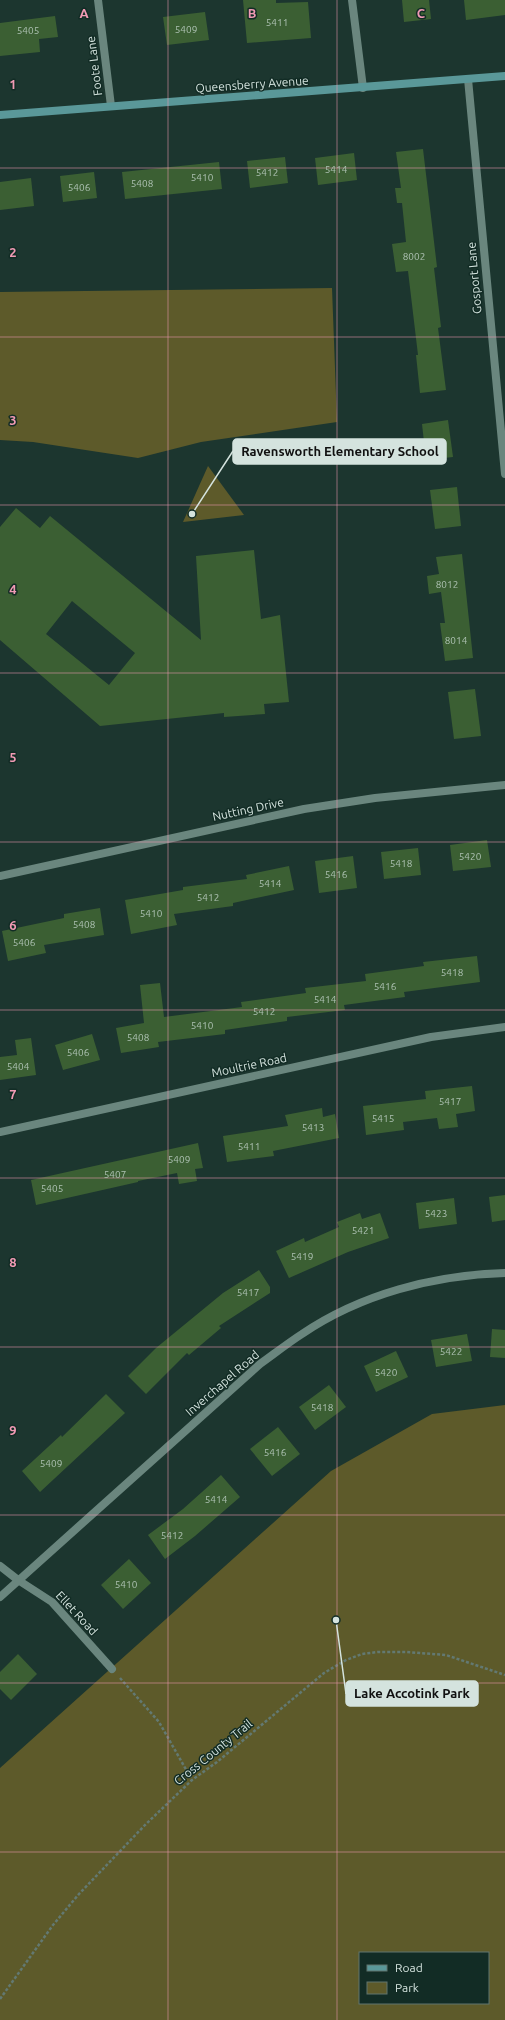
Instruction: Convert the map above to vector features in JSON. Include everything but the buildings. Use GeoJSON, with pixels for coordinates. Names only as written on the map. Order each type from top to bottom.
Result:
{"type":"FeatureCollection","features":[{"type":"Feature","properties":{"kind":"street","name":"Foote Lane"},"geometry":{"type":"LineString","coordinates":[[98,0],[111,106]]}},
{"type":"Feature","properties":{"kind":"street"},"geometry":{"type":"LineString","coordinates":[[352,0],[363,88]]}},
{"type":"Feature","properties":{"kind":"street","name":"Queensberry Avenue"},"geometry":{"type":"LineString","coordinates":[[0,115],[505,76]]}},
{"type":"Feature","properties":{"kind":"street","name":"Gosport Lane"},"geometry":{"type":"LineString","coordinates":[[468,79],[505,474]]}},
{"type":"Feature","properties":{"kind":"street","name":"Nutting Drive"},"geometry":{"type":"LineString","coordinates":[[0,876],[304,809],[375,798],[505,785]]}},
{"type":"Feature","properties":{"kind":"street","name":"Moultrie Road"},"geometry":{"type":"LineString","coordinates":[[0,1132],[431,1037],[505,1027]]}},
{"type":"Feature","properties":{"kind":"street","name":"Inverchapel Road"},"geometry":{"type":"LineString","coordinates":[[0,1596],[260,1364],[303,1333],[348,1308],[389,1292],[416,1284],[452,1277],[505,1272]]}},
{"type":"Feature","properties":{"kind":"street","name":"Ellet Road"},"geometry":{"type":"LineString","coordinates":[[0,1566],[18,1580],[52,1602],[112,1669]]}},
{"type":"Feature","properties":{"kind":"path","name":"Cross County Trail"},"geometry":{"type":"LineString","coordinates":[[0,1999],[53,1925],[79,1894],[144,1825],[192,1780],[223,1758],[324,1673],[346,1660],[357,1656],[378,1652],[425,1653],[463,1660],[505,1674]]}},
{"type":"Feature","properties":{"kind":"path"},"geometry":{"type":"LineString","coordinates":[[112,1669],[159,1722],[192,1780]]}},
{"type":"Feature","properties":{"kind":"green space"},"geometry":{"type":"Polygon","coordinates":[[[332,288],[337,422],[201,442],[138,458],[33,442],[0,440],[0,292],[332,288]]]}},
{"type":"Feature","properties":{"kind":"green space"},"geometry":{"type":"Polygon","coordinates":[[[208,466],[244,515],[183,522],[208,466]]]}},
{"type":"Feature","properties":{"kind":"green space"},"geometry":{"type":"Polygon","coordinates":[[[505,1405],[505,2020],[0,2020],[0,1768],[331,1471],[432,1414],[505,1405]]]}},
{"type":"Feature","properties":{"kind":"place","name":"Ravensworth Elementary School"},"geometry":{"type":"Point","coordinates":[192,514]}},
{"type":"Feature","properties":{"kind":"place","name":"Lake Accotink Park"},"geometry":{"type":"Point","coordinates":[336,1620]}}]}
